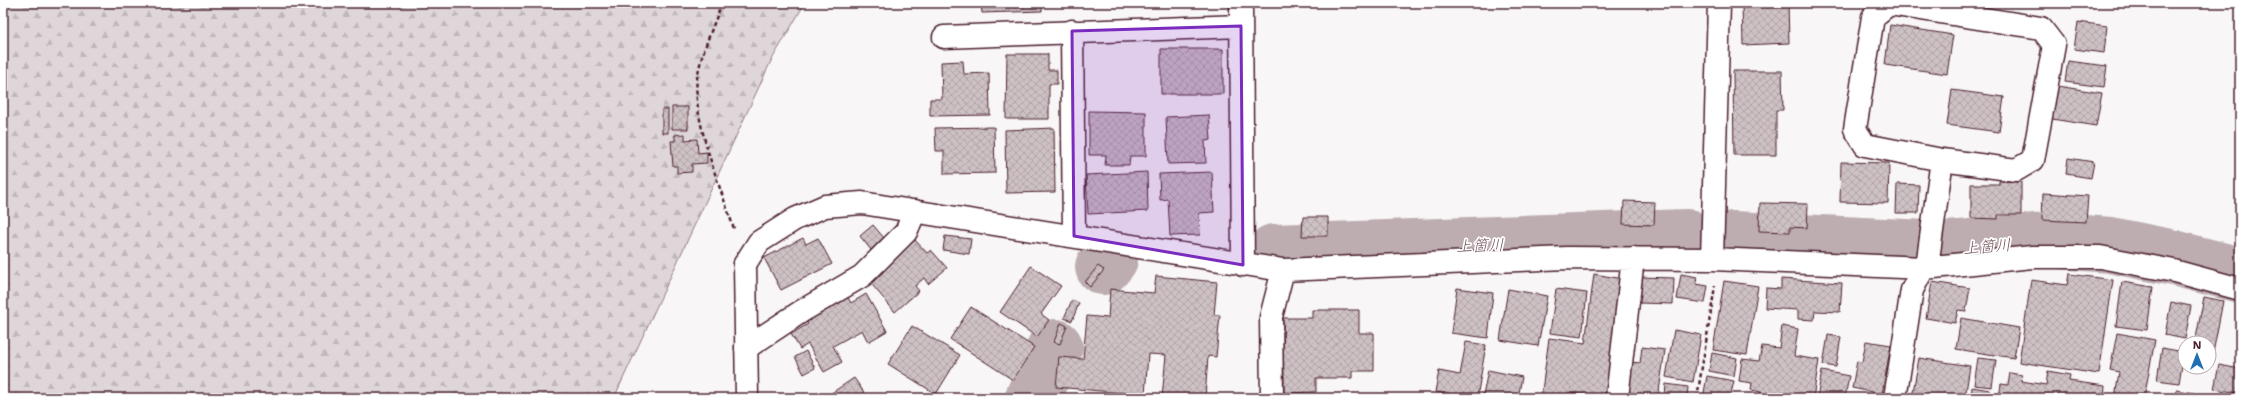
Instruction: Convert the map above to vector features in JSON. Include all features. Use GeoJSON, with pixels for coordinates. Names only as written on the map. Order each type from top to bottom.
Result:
{"type":"FeatureCollection","features":[{"type":"Feature","properties":{"kind":"street"},"geometry":{"type":"LineString","coordinates":[[1241,3],[1243,265]]}},
{"type":"Feature","properties":{"kind":"street"},"geometry":{"type":"LineString","coordinates":[[1712,259],[1719,3]]}},
{"type":"Feature","properties":{"kind":"street"},"geometry":{"type":"LineString","coordinates":[[1889,4],[2041,28],[2054,45],[2033,160],[2016,170],[1942,160],[1865,145],[1855,129],[1873,17],[1889,4]]}},
{"type":"Feature","properties":{"kind":"street"},"geometry":{"type":"LineString","coordinates":[[944,37],[1241,26]]}},
{"type":"Feature","properties":{"kind":"street"},"geometry":{"type":"LineString","coordinates":[[1072,32],[1074,236]]}},
{"type":"Feature","properties":{"kind":"street"},"geometry":{"type":"LineString","coordinates":[[1895,398],[1912,290],[1927,256],[1942,160]]}},
{"type":"Feature","properties":{"kind":"street"},"geometry":{"type":"LineString","coordinates":[[747,398],[745,264],[758,242],[795,219],[825,206],[862,203],[1074,236],[1243,265],[1283,270],[1567,258],[1712,259],[1927,256],[2100,258],[2174,271],[2240,289]]}},
{"type":"Feature","properties":{"kind":"street"},"geometry":{"type":"LineString","coordinates":[[746,348],[802,311],[862,276],[906,232],[915,211]]}},
{"type":"Feature","properties":{"kind":"street"},"geometry":{"type":"LineString","coordinates":[[1617,398],[1633,258]]}},
{"type":"Feature","properties":{"kind":"street"},"geometry":{"type":"LineString","coordinates":[[1272,398],[1271,317],[1283,270]]}},
{"type":"Feature","properties":{"kind":"path"},"geometry":{"type":"LineString","coordinates":[[722,3],[707,42],[697,79],[699,118],[745,264]]}},
{"type":"Feature","properties":{"kind":"path"},"geometry":{"type":"LineString","coordinates":[[1697,398],[1717,271],[1712,259]]}},
{"type":"Feature","properties":{"kind":"highlighted area"},"geometry":{"type":"Polygon","coordinates":[[[1241,26],[1243,265],[1074,236],[1072,31],[1241,26]]]}},
{"type":"Feature","properties":{"kind":"green space"},"geometry":{"type":"Polygon","coordinates":[[[3,3],[805,3],[771,61],[614,398],[3,398],[3,3]]]}},
{"type":"Feature","properties":{"kind":"building"},"geometry":{"type":"Polygon","coordinates":[[[981,3],[1042,3],[1042,11],[982,13],[981,3]]]}},
{"type":"Feature","properties":{"kind":"building"},"geometry":{"type":"Polygon","coordinates":[[[1742,3],[1788,3],[1789,43],[1743,45],[1742,3]]]}},
{"type":"Feature","properties":{"kind":"building"},"geometry":{"type":"Polygon","coordinates":[[[2078,22],[2107,26],[2104,53],[2074,49],[2078,22]]]}},
{"type":"Feature","properties":{"kind":"building"},"geometry":{"type":"Polygon","coordinates":[[[1890,25],[1953,35],[1947,74],[1885,65],[1890,25]]]}},
{"type":"Feature","properties":{"kind":"building"},"geometry":{"type":"Polygon","coordinates":[[[1161,49],[1223,49],[1223,94],[1161,94],[1161,49]]]}},
{"type":"Feature","properties":{"kind":"building"},"geometry":{"type":"Polygon","coordinates":[[[1007,54],[1048,54],[1048,70],[1057,70],[1057,84],[1049,84],[1049,119],[1006,119],[1007,54]]]}},
{"type":"Feature","properties":{"kind":"building"},"geometry":{"type":"Polygon","coordinates":[[[963,61],[964,74],[989,73],[990,115],[930,116],[930,99],[942,99],[941,62],[963,61]]]}},
{"type":"Feature","properties":{"kind":"building"},"geometry":{"type":"Polygon","coordinates":[[[2068,61],[2107,66],[2104,87],[2065,82],[2068,61]]]}},
{"type":"Feature","properties":{"kind":"building"},"geometry":{"type":"Polygon","coordinates":[[[1733,71],[1782,71],[1783,110],[1776,110],[1776,155],[1734,155],[1733,71]]]}},
{"type":"Feature","properties":{"kind":"building"},"geometry":{"type":"Polygon","coordinates":[[[2057,86],[2102,93],[2096,126],[2052,119],[2057,86]]]}},
{"type":"Feature","properties":{"kind":"building"},"geometry":{"type":"Polygon","coordinates":[[[1952,90],[2004,97],[1999,132],[1947,125],[1952,90]]]}},
{"type":"Feature","properties":{"kind":"building"},"geometry":{"type":"Polygon","coordinates":[[[672,107],[688,107],[688,129],[672,129],[672,107]]]}},
{"type":"Feature","properties":{"kind":"building"},"geometry":{"type":"Polygon","coordinates":[[[662,109],[668,109],[668,133],[662,133],[662,109]]]}},
{"type":"Feature","properties":{"kind":"building"},"geometry":{"type":"Polygon","coordinates":[[[1089,111],[1146,112],[1146,156],[1130,156],[1129,165],[1105,165],[1106,155],[1089,155],[1089,111]]]}},
{"type":"Feature","properties":{"kind":"building"},"geometry":{"type":"Polygon","coordinates":[[[1209,115],[1211,140],[1205,141],[1206,163],[1168,164],[1166,117],[1209,115]]]}},
{"type":"Feature","properties":{"kind":"building"},"geometry":{"type":"Polygon","coordinates":[[[994,127],[995,173],[944,174],[944,151],[936,151],[935,128],[994,127]]]}},
{"type":"Feature","properties":{"kind":"building"},"geometry":{"type":"Polygon","coordinates":[[[1054,128],[1055,192],[1006,193],[1005,130],[1054,128]]]}},
{"type":"Feature","properties":{"kind":"building"},"geometry":{"type":"Polygon","coordinates":[[[685,134],[685,140],[697,139],[698,153],[707,152],[707,163],[692,164],[692,172],[677,173],[677,166],[673,166],[671,141],[675,141],[675,135],[685,134]]]}},
{"type":"Feature","properties":{"kind":"building"},"geometry":{"type":"Polygon","coordinates":[[[2068,158],[2094,162],[2091,178],[2066,174],[2068,158]]]}},
{"type":"Feature","properties":{"kind":"building"},"geometry":{"type":"Polygon","coordinates":[[[1841,162],[1889,163],[1888,203],[1840,202],[1841,162]]]}},
{"type":"Feature","properties":{"kind":"building"},"geometry":{"type":"Polygon","coordinates":[[[1147,172],[1148,211],[1088,214],[1086,175],[1147,172]]]}},
{"type":"Feature","properties":{"kind":"building"},"geometry":{"type":"Polygon","coordinates":[[[1212,172],[1214,212],[1199,213],[1200,235],[1170,236],[1168,199],[1160,200],[1159,174],[1212,172]]]}},
{"type":"Feature","properties":{"kind":"building"},"geometry":{"type":"Polygon","coordinates":[[[1999,181],[2021,182],[2021,215],[1998,215],[1998,219],[1971,218],[1971,184],[1999,184],[1999,181]]]}},
{"type":"Feature","properties":{"kind":"building"},"geometry":{"type":"Polygon","coordinates":[[[1897,184],[1919,185],[1918,213],[1896,213],[1897,184]]]}},
{"type":"Feature","properties":{"kind":"building"},"geometry":{"type":"Polygon","coordinates":[[[2043,193],[2088,196],[2086,222],[2042,220],[2043,193]]]}},
{"type":"Feature","properties":{"kind":"building"},"geometry":{"type":"Polygon","coordinates":[[[1624,201],[1655,202],[1654,225],[1623,224],[1624,201]]]}},
{"type":"Feature","properties":{"kind":"building"},"geometry":{"type":"Polygon","coordinates":[[[1760,203],[1808,204],[1807,228],[1790,227],[1790,232],[1759,231],[1760,203]]]}},
{"type":"Feature","properties":{"kind":"building"},"geometry":{"type":"Polygon","coordinates":[[[1303,217],[1328,217],[1328,236],[1302,236],[1303,217]]]}},
{"type":"Feature","properties":{"kind":"building"},"geometry":{"type":"Polygon","coordinates":[[[873,225],[884,238],[871,250],[860,236],[873,225]]]}},
{"type":"Feature","properties":{"kind":"building"},"geometry":{"type":"Polygon","coordinates":[[[945,236],[971,239],[969,254],[943,250],[945,236]]]}},
{"type":"Feature","properties":{"kind":"building"},"geometry":{"type":"Polygon","coordinates":[[[803,238],[806,244],[818,238],[832,264],[781,290],[764,258],[803,238]]]}},
{"type":"Feature","properties":{"kind":"building"},"geometry":{"type":"Polygon","coordinates":[[[915,240],[927,253],[931,250],[947,268],[928,284],[924,278],[915,286],[919,291],[895,312],[868,280],[915,240]]]}},
{"type":"Feature","properties":{"kind":"building"},"geometry":{"type":"Polygon","coordinates":[[[1031,266],[1061,286],[1041,314],[1049,320],[1037,337],[1000,312],[1031,266]]]}},
{"type":"Feature","properties":{"kind":"building"},"geometry":{"type":"Polygon","coordinates":[[[1098,266],[1104,270],[1090,287],[1085,282],[1098,266]]]}},
{"type":"Feature","properties":{"kind":"building"},"geometry":{"type":"Polygon","coordinates":[[[1594,274],[1623,279],[1608,392],[1605,391],[1604,397],[1568,393],[1567,398],[1541,398],[1549,338],[1585,343],[1594,274]]]}},
{"type":"Feature","properties":{"kind":"building"},"geometry":{"type":"Polygon","coordinates":[[[1681,274],[1697,277],[1696,284],[1708,286],[1705,303],[1677,299],[1681,274]]]}},
{"type":"Feature","properties":{"kind":"building"},"geometry":{"type":"Polygon","coordinates":[[[2069,274],[2113,280],[2099,374],[2019,362],[2031,280],[2067,285],[2069,274]]]}},
{"type":"Feature","properties":{"kind":"building"},"geometry":{"type":"Polygon","coordinates":[[[1156,276],[1217,282],[1214,315],[1220,315],[1216,357],[1208,356],[1205,398],[1162,398],[1166,355],[1148,354],[1145,395],[1056,387],[1059,357],[1083,359],[1087,316],[1108,318],[1110,289],[1154,293],[1156,276]]]}},
{"type":"Feature","properties":{"kind":"building"},"geometry":{"type":"Polygon","coordinates":[[[1639,277],[1674,278],[1673,304],[1638,303],[1639,277]]]}},
{"type":"Feature","properties":{"kind":"building"},"geometry":{"type":"Polygon","coordinates":[[[1781,279],[1842,283],[1840,312],[1815,311],[1814,320],[1798,319],[1798,310],[1765,308],[1766,288],[1781,289],[1781,279]]]}},
{"type":"Feature","properties":{"kind":"building"},"geometry":{"type":"Polygon","coordinates":[[[1724,281],[1758,286],[1747,355],[1713,350],[1724,281]]]}},
{"type":"Feature","properties":{"kind":"building"},"geometry":{"type":"Polygon","coordinates":[[[1932,282],[1970,288],[1966,311],[1958,310],[1955,323],[1926,318],[1932,282]]]}},
{"type":"Feature","properties":{"kind":"building"},"geometry":{"type":"Polygon","coordinates":[[[2122,282],[2153,287],[2147,330],[2116,326],[2122,282]]]}},
{"type":"Feature","properties":{"kind":"building"},"geometry":{"type":"Polygon","coordinates":[[[1457,288],[1493,293],[1488,338],[1451,333],[1457,288]]]}},
{"type":"Feature","properties":{"kind":"building"},"geometry":{"type":"Polygon","coordinates":[[[1508,289],[1547,296],[1538,346],[1500,340],[1508,289]]]}},
{"type":"Feature","properties":{"kind":"building"},"geometry":{"type":"Polygon","coordinates":[[[1556,289],[1587,293],[1582,337],[1550,333],[1556,289]]]}},
{"type":"Feature","properties":{"kind":"building"},"geometry":{"type":"Polygon","coordinates":[[[866,294],[887,331],[868,342],[862,330],[833,346],[842,362],[824,372],[808,344],[800,349],[791,334],[808,324],[806,320],[847,296],[851,303],[866,294]]]}},
{"type":"Feature","properties":{"kind":"building"},"geometry":{"type":"Polygon","coordinates":[[[2204,297],[2223,301],[2216,335],[2197,335],[2204,297]]]}},
{"type":"Feature","properties":{"kind":"building"},"geometry":{"type":"Polygon","coordinates":[[[1072,300],[1079,303],[1072,321],[1064,318],[1072,300]]]}},
{"type":"Feature","properties":{"kind":"building"},"geometry":{"type":"Polygon","coordinates":[[[2171,302],[2191,306],[2186,335],[2177,335],[2177,337],[2165,335],[2171,302]]]}},
{"type":"Feature","properties":{"kind":"building"},"geometry":{"type":"Polygon","coordinates":[[[971,307],[1034,347],[1013,380],[950,339],[971,307]]]}},
{"type":"Feature","properties":{"kind":"building"},"geometry":{"type":"Polygon","coordinates":[[[1312,310],[1359,310],[1359,333],[1374,333],[1374,371],[1352,371],[1352,378],[1316,378],[1316,392],[1284,393],[1283,318],[1312,318],[1312,310]]]}},
{"type":"Feature","properties":{"kind":"building"},"geometry":{"type":"Polygon","coordinates":[[[1961,318],[2019,328],[2014,358],[1956,349],[1961,318]]]}},
{"type":"Feature","properties":{"kind":"building"},"geometry":{"type":"Polygon","coordinates":[[[1061,323],[1067,326],[1060,344],[1054,342],[1061,323]]]}},
{"type":"Feature","properties":{"kind":"building"},"geometry":{"type":"Polygon","coordinates":[[[912,326],[960,355],[936,394],[888,364],[912,326]]]}},
{"type":"Feature","properties":{"kind":"building"},"geometry":{"type":"Polygon","coordinates":[[[1782,326],[1798,329],[1794,356],[1819,360],[1813,398],[1760,398],[1761,392],[1751,390],[1752,383],[1739,381],[1742,359],[1759,361],[1762,346],[1779,348],[1782,326]]]}},
{"type":"Feature","properties":{"kind":"building"},"geometry":{"type":"Polygon","coordinates":[[[1674,330],[1701,335],[1693,382],[1666,377],[1674,330]]]}},
{"type":"Feature","properties":{"kind":"building"},"geometry":{"type":"Polygon","coordinates":[[[2117,333],[2155,340],[2144,398],[2115,398],[2119,372],[2110,370],[2117,333]]]}},
{"type":"Feature","properties":{"kind":"building"},"geometry":{"type":"Polygon","coordinates":[[[1828,335],[1841,337],[1836,367],[1823,365],[1828,335]]]}},
{"type":"Feature","properties":{"kind":"building"},"geometry":{"type":"Polygon","coordinates":[[[1866,341],[1891,345],[1882,394],[1852,388],[1857,361],[1862,362],[1866,341]]]}},
{"type":"Feature","properties":{"kind":"building"},"geometry":{"type":"Polygon","coordinates":[[[1466,342],[1486,345],[1477,398],[1435,392],[1439,371],[1460,375],[1466,342]]]}},
{"type":"Feature","properties":{"kind":"building"},"geometry":{"type":"Polygon","coordinates":[[[1642,347],[1665,350],[1658,398],[1627,397],[1631,362],[1640,363],[1642,347]]]}},
{"type":"Feature","properties":{"kind":"building"},"geometry":{"type":"Polygon","coordinates":[[[2162,348],[2177,351],[2177,375],[2180,375],[2179,383],[2157,380],[2162,348]]]}},
{"type":"Feature","properties":{"kind":"building"},"geometry":{"type":"Polygon","coordinates":[[[806,351],[815,368],[804,374],[795,357],[806,351]]]}},
{"type":"Feature","properties":{"kind":"building"},"geometry":{"type":"Polygon","coordinates":[[[1712,353],[1737,358],[1734,376],[1709,371],[1712,353]]]}},
{"type":"Feature","properties":{"kind":"building"},"geometry":{"type":"Polygon","coordinates":[[[1919,358],[1970,366],[1965,398],[1912,398],[1919,358]]]}},
{"type":"Feature","properties":{"kind":"building"},"geometry":{"type":"Polygon","coordinates":[[[1978,358],[1996,360],[1992,387],[1974,385],[1978,358]]]}},
{"type":"Feature","properties":{"kind":"building"},"geometry":{"type":"Polygon","coordinates":[[[2219,365],[2240,369],[2240,393],[2214,389],[2219,365]]]}},
{"type":"Feature","properties":{"kind":"building"},"geometry":{"type":"Polygon","coordinates":[[[1488,370],[1522,377],[1518,398],[1483,396],[1488,370]]]}},
{"type":"Feature","properties":{"kind":"building"},"geometry":{"type":"Polygon","coordinates":[[[1822,371],[1849,376],[1845,398],[1817,398],[1822,371]]]}},
{"type":"Feature","properties":{"kind":"building"},"geometry":{"type":"Polygon","coordinates":[[[2048,371],[2070,375],[2069,381],[2105,386],[2104,398],[1999,398],[2001,384],[2008,385],[2010,373],[2022,375],[2021,381],[2046,385],[2048,371]]]}},
{"type":"Feature","properties":{"kind":"building"},"geometry":{"type":"Polygon","coordinates":[[[1707,376],[1734,381],[1730,398],[1703,398],[1707,376]]]}},
{"type":"Feature","properties":{"kind":"building"},"geometry":{"type":"Polygon","coordinates":[[[854,378],[868,398],[824,398],[854,378]]]}},
{"type":"Feature","properties":{"kind":"building"},"geometry":{"type":"Polygon","coordinates":[[[1666,384],[1688,387],[1687,398],[1665,397],[1666,384]]]}},
{"type":"Feature","properties":{"kind":"building"},"geometry":{"type":"Polygon","coordinates":[[[1972,387],[1990,390],[1989,398],[1971,398],[1972,387]]]}},
{"type":"Feature","properties":{"kind":"building"},"geometry":{"type":"Polygon","coordinates":[[[2177,390],[2194,393],[2193,398],[2175,398],[2177,390]]]}},
{"type":"Feature","properties":{"kind":"waterway","name":"上箇川"},"geometry":{"type":"LineString","coordinates":[[1274,252],[1687,237]]}},
{"type":"Feature","properties":{"kind":"waterway","name":"上箇川"},"geometry":{"type":"LineString","coordinates":[[1732,239],[1949,249],[2046,240],[2110,245],[2174,258],[2240,275]]}},
{"type":"Feature","properties":{"kind":"waterway","name":"上箇川"},"geometry":{"type":"LineString","coordinates":[[1103,267],[1110,259]]}},
{"type":"Feature","properties":{"kind":"waterway","name":"上箇川"},"geometry":{"type":"LineString","coordinates":[[1033,398],[1055,347]]}}]}
